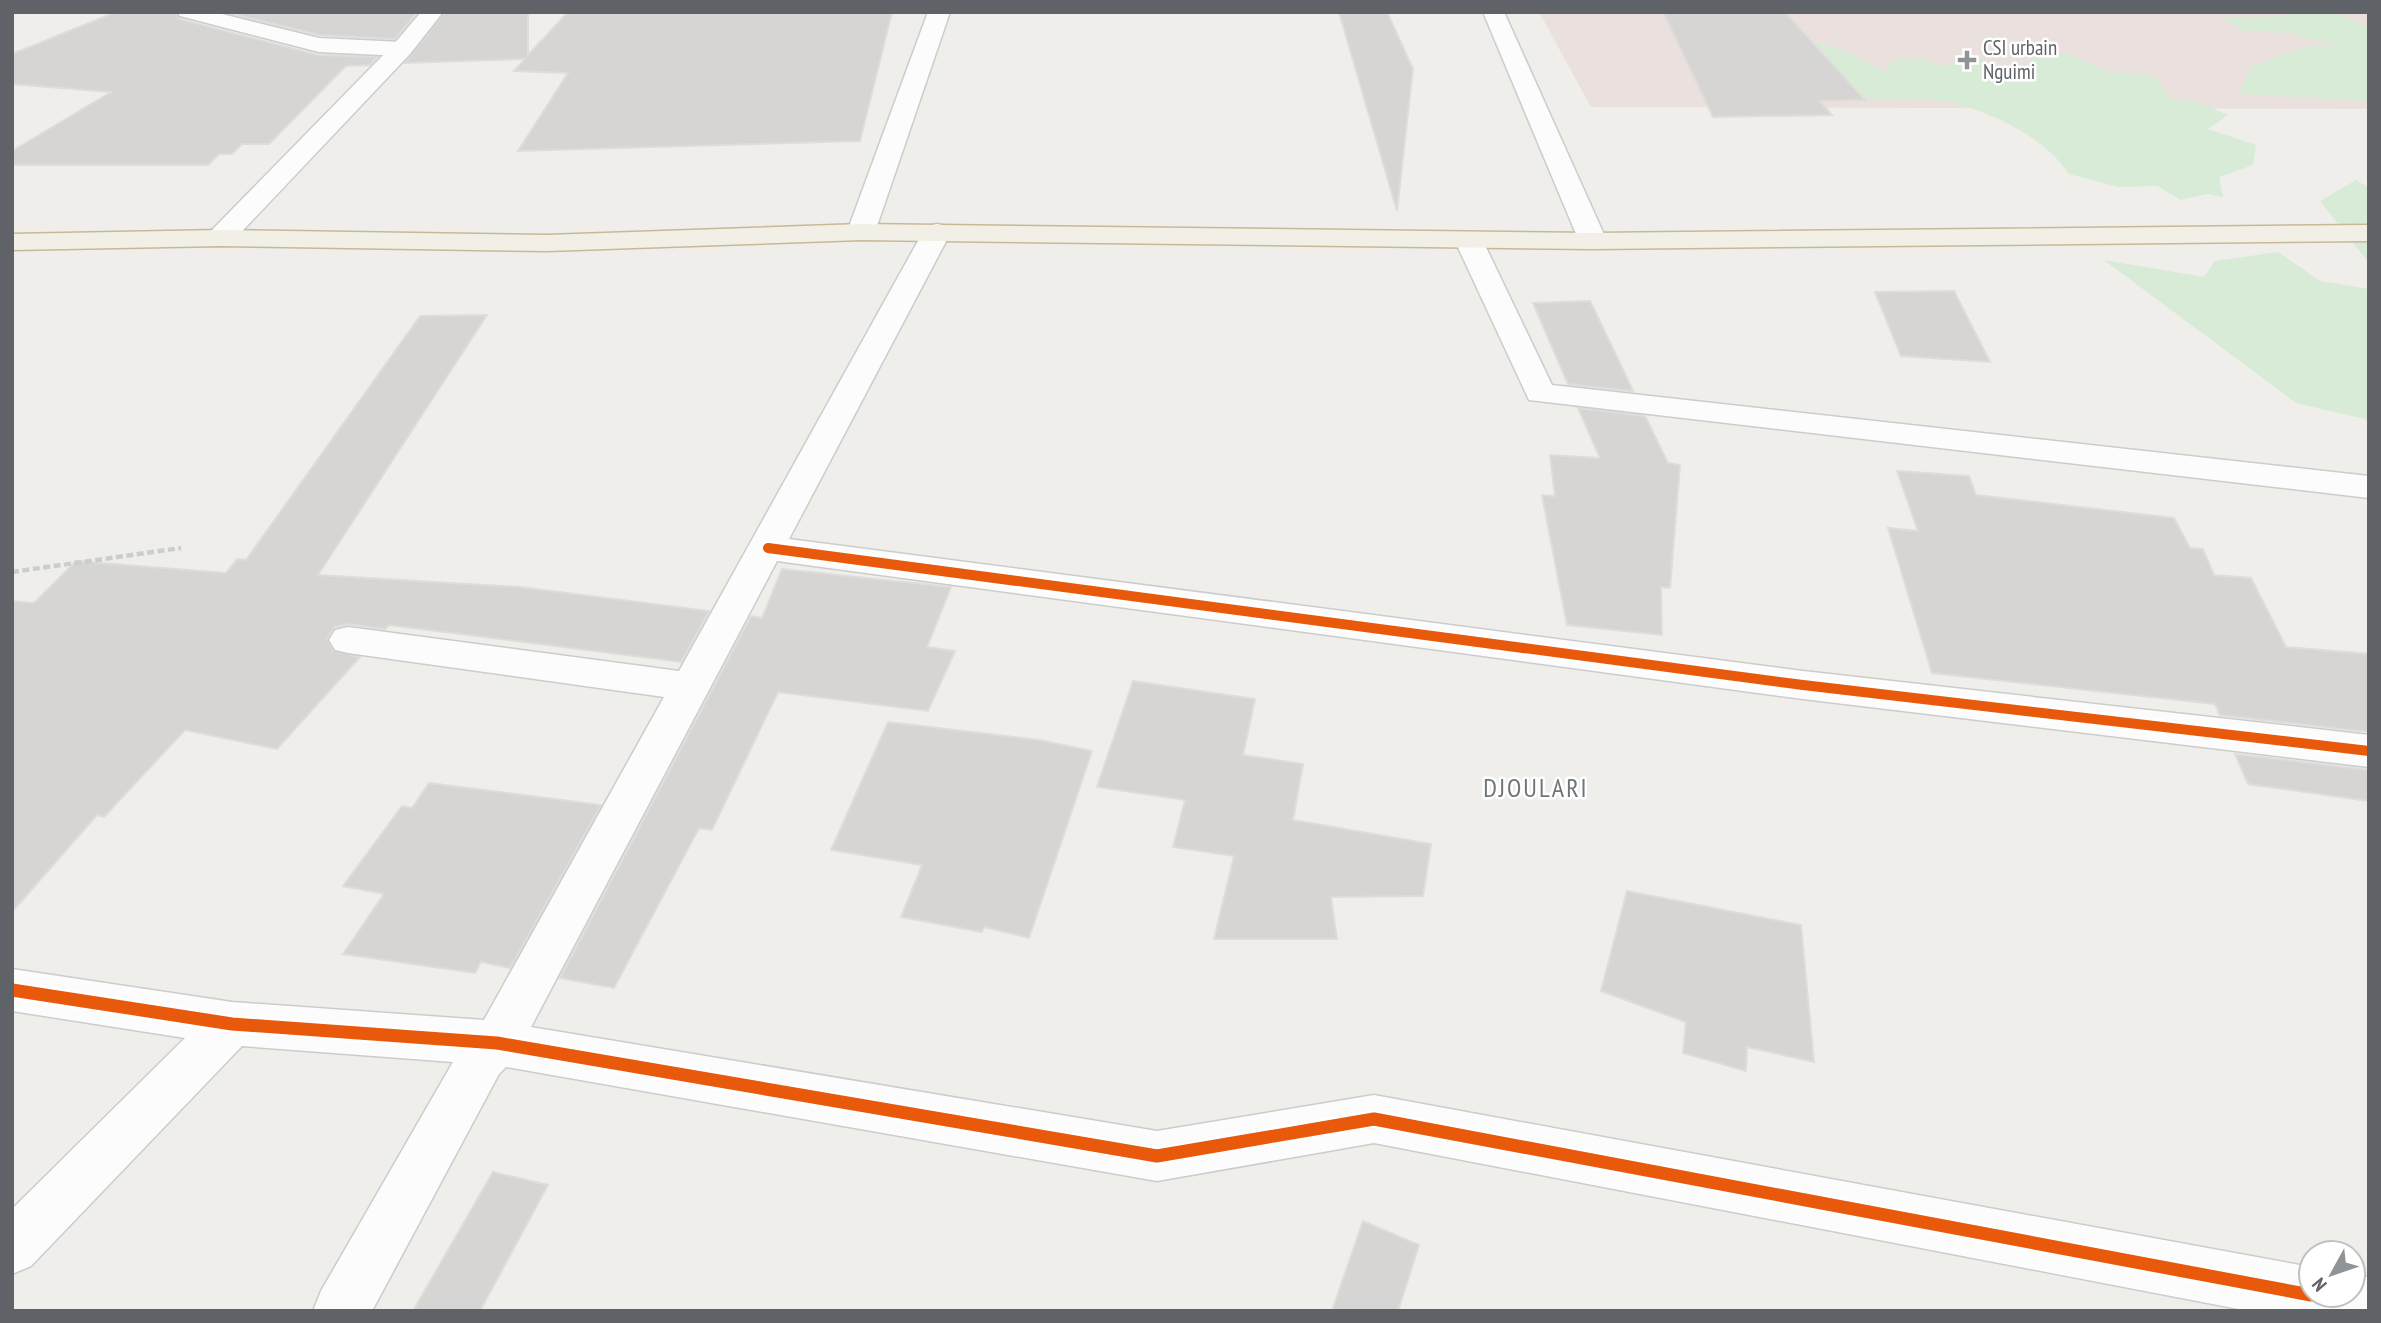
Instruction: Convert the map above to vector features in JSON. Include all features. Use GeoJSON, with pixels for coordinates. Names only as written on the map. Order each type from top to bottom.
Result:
{"type":"FeatureCollection","features":[{"type":"Feature","properties":{"kind":"highway"},"geometry":{"type":"LineString","coordinates":[[12,242],[220,238],[547,243],[861,232],[1592,242],[2369,233]]}},
{"type":"Feature","properties":{"kind":"street"},"geometry":{"type":"LineString","coordinates":[[187,12],[319,45],[402,49]]}},
{"type":"Feature","properties":{"kind":"street"},"geometry":{"type":"LineString","coordinates":[[220,238],[402,49],[433,12]]}},
{"type":"Feature","properties":{"kind":"street"},"geometry":{"type":"LineString","coordinates":[[861,232],[939,12]]}},
{"type":"Feature","properties":{"kind":"street"},"geometry":{"type":"LineString","coordinates":[[1493,12],[1592,242]]}},
{"type":"Feature","properties":{"kind":"street"},"geometry":{"type":"LineString","coordinates":[[341,1311],[482,1058],[497,1043],[937,233]]}},
{"type":"Feature","properties":{"kind":"street"},"geometry":{"type":"LineString","coordinates":[[1469,241],[1540,393],[2369,487]]}},
{"type":"Feature","properties":{"kind":"street"},"geometry":{"type":"LineString","coordinates":[[768,548],[1789,684],[2369,751]]}},
{"type":"Feature","properties":{"kind":"street"},"geometry":{"type":"LineString","coordinates":[[348,640],[692,687]]}},
{"type":"Feature","properties":{"kind":"street"},"geometry":{"type":"LineString","coordinates":[[12,989],[232,1024],[497,1043],[1157,1156],[1374,1119],[2297,1292]]}},
{"type":"Feature","properties":{"kind":"street"},"geometry":{"type":"LineString","coordinates":[[12,1247],[232,1024]]}},
{"type":"Feature","properties":{"kind":"path"},"geometry":{"type":"LineString","coordinates":[[12,572],[181,548]]}},
{"type":"Feature","properties":{"kind":"shaded area","name":"CSI urbain Nguimi"},"geometry":{"type":"Polygon","coordinates":[[[1539,12],[2369,12],[2369,109],[1591,107],[1539,12]]]}},
{"type":"Feature","properties":{"kind":"green space"},"geometry":{"type":"Polygon","coordinates":[[[2283,12],[2332,12],[2369,27],[2369,101],[2238,94],[2252,66],[2308,46],[2338,45],[2288,33],[2244,31],[2223,18],[2291,16],[2283,12]]]}},
{"type":"Feature","properties":{"kind":"green space"},"geometry":{"type":"Polygon","coordinates":[[[1819,43],[1852,54],[1887,73],[1891,60],[1920,58],[1947,66],[1969,59],[1993,62],[2037,81],[2024,68],[2035,56],[2069,53],[2105,71],[2154,76],[2172,100],[2194,101],[2228,115],[2208,129],[2256,145],[2253,165],[2219,177],[2223,197],[2207,194],[2181,200],[2157,186],[2118,187],[2069,174],[2058,160],[2028,135],[1972,108],[1925,99],[1864,98],[1846,92],[1788,58],[1819,43]]]}},
{"type":"Feature","properties":{"kind":"green space"},"geometry":{"type":"Polygon","coordinates":[[[2356,180],[2369,188],[2369,263],[2320,201],[2356,180]]]}},
{"type":"Feature","properties":{"kind":"green space"},"geometry":{"type":"Polygon","coordinates":[[[2278,252],[2320,281],[2369,289],[2369,420],[2296,403],[2104,260],[2204,277],[2215,261],[2278,252]]]}},
{"type":"Feature","properties":{"kind":"building"},"geometry":{"type":"Polygon","coordinates":[[[116,12],[175,12],[179,19],[318,55],[377,57],[370,65],[346,66],[269,144],[242,144],[232,154],[219,154],[208,165],[12,165],[12,151],[111,92],[12,84],[12,54],[116,12]]]}},
{"type":"Feature","properties":{"kind":"building"},"geometry":{"type":"Polygon","coordinates":[[[226,12],[417,12],[395,39],[319,35],[226,12]]]}},
{"type":"Feature","properties":{"kind":"building"},"geometry":{"type":"Polygon","coordinates":[[[445,12],[528,12],[528,55],[568,12],[892,12],[860,141],[518,151],[568,73],[514,71],[525,59],[405,63],[445,12]]]}},
{"type":"Feature","properties":{"kind":"building"},"geometry":{"type":"Polygon","coordinates":[[[1339,12],[1387,12],[1413,69],[1397,211],[1339,12]]]}},
{"type":"Feature","properties":{"kind":"building"},"geometry":{"type":"Polygon","coordinates":[[[1663,12],[1785,12],[1865,100],[1820,101],[1832,115],[1713,117],[1663,12]]]}},
{"type":"Feature","properties":{"kind":"building"},"geometry":{"type":"Polygon","coordinates":[[[1954,291],[1990,362],[1901,356],[1875,292],[1954,291]]]}},
{"type":"Feature","properties":{"kind":"building"},"geometry":{"type":"Polygon","coordinates":[[[1590,301],[1633,391],[1568,384],[1533,303],[1590,301]]]}},
{"type":"Feature","properties":{"kind":"building"},"geometry":{"type":"Polygon","coordinates":[[[487,315],[318,575],[520,587],[709,611],[681,662],[389,625],[385,629],[348,624],[334,627],[327,639],[333,651],[360,657],[277,749],[185,730],[104,817],[97,815],[12,912],[12,601],[34,603],[76,561],[226,573],[237,559],[246,560],[420,316],[487,315]]]}},
{"type":"Feature","properties":{"kind":"building"},"geometry":{"type":"Polygon","coordinates":[[[1578,408],[1645,416],[1668,463],[1680,465],[1670,588],[1661,587],[1662,635],[1567,625],[1542,495],[1555,496],[1550,455],[1600,458],[1578,408]]]}},
{"type":"Feature","properties":{"kind":"building"},"geometry":{"type":"Polygon","coordinates":[[[1897,471],[1969,476],[1976,495],[2174,518],[2190,548],[2203,549],[2214,575],[2251,578],[2286,647],[2369,654],[2369,732],[2220,715],[2215,704],[1932,673],[1888,528],[1918,531],[1897,471]]]}},
{"type":"Feature","properties":{"kind":"building"},"geometry":{"type":"Polygon","coordinates":[[[782,569],[951,587],[927,647],[955,651],[928,711],[778,692],[712,830],[699,828],[614,988],[560,978],[751,616],[762,618],[782,569]]]}},
{"type":"Feature","properties":{"kind":"building"},"geometry":{"type":"Polygon","coordinates":[[[1133,681],[1255,699],[1243,755],[1303,764],[1293,820],[1431,844],[1423,896],[1331,897],[1337,939],[1214,939],[1234,856],[1173,847],[1185,800],[1097,787],[1133,681]]]}},
{"type":"Feature","properties":{"kind":"building"},"geometry":{"type":"Polygon","coordinates":[[[888,722],[1039,740],[1092,751],[1029,938],[984,927],[982,932],[901,917],[922,865],[831,850],[888,722]]]}},
{"type":"Feature","properties":{"kind":"building"},"geometry":{"type":"Polygon","coordinates":[[[2235,754],[2369,770],[2369,801],[2248,784],[2235,754]]]}},
{"type":"Feature","properties":{"kind":"building"},"geometry":{"type":"Polygon","coordinates":[[[429,783],[601,805],[510,968],[481,962],[475,973],[343,954],[384,894],[343,886],[402,806],[412,808],[429,783]]]}},
{"type":"Feature","properties":{"kind":"building"},"geometry":{"type":"Polygon","coordinates":[[[1627,891],[1801,925],[1814,1062],[1747,1047],[1746,1071],[1683,1053],[1686,1022],[1601,991],[1627,891]]]}},
{"type":"Feature","properties":{"kind":"building"},"geometry":{"type":"Polygon","coordinates":[[[493,1172],[548,1185],[480,1311],[413,1311],[493,1172]]]}},
{"type":"Feature","properties":{"kind":"building"},"geometry":{"type":"Polygon","coordinates":[[[1363,1221],[1419,1245],[1398,1311],[1332,1311],[1363,1221]]]}},
{"type":"Feature","properties":{"kind":"cycle path"},"geometry":{"type":"LineString","coordinates":[[768,548],[1803,685],[2369,751]]}},
{"type":"Feature","properties":{"kind":"cycle path"},"geometry":{"type":"LineString","coordinates":[[12,990],[232,1024],[497,1043],[1157,1156],[1374,1119],[2297,1292]]}},
{"type":"Feature","properties":{"kind":"place","name":"CSI urbain Nguimi"},"geometry":{"type":"Point","coordinates":[1967,60]}},
{"type":"Feature","properties":{"kind":"district","name":"DJOULARI"},"geometry":{"type":"Point","coordinates":[1536,788]}}]}
